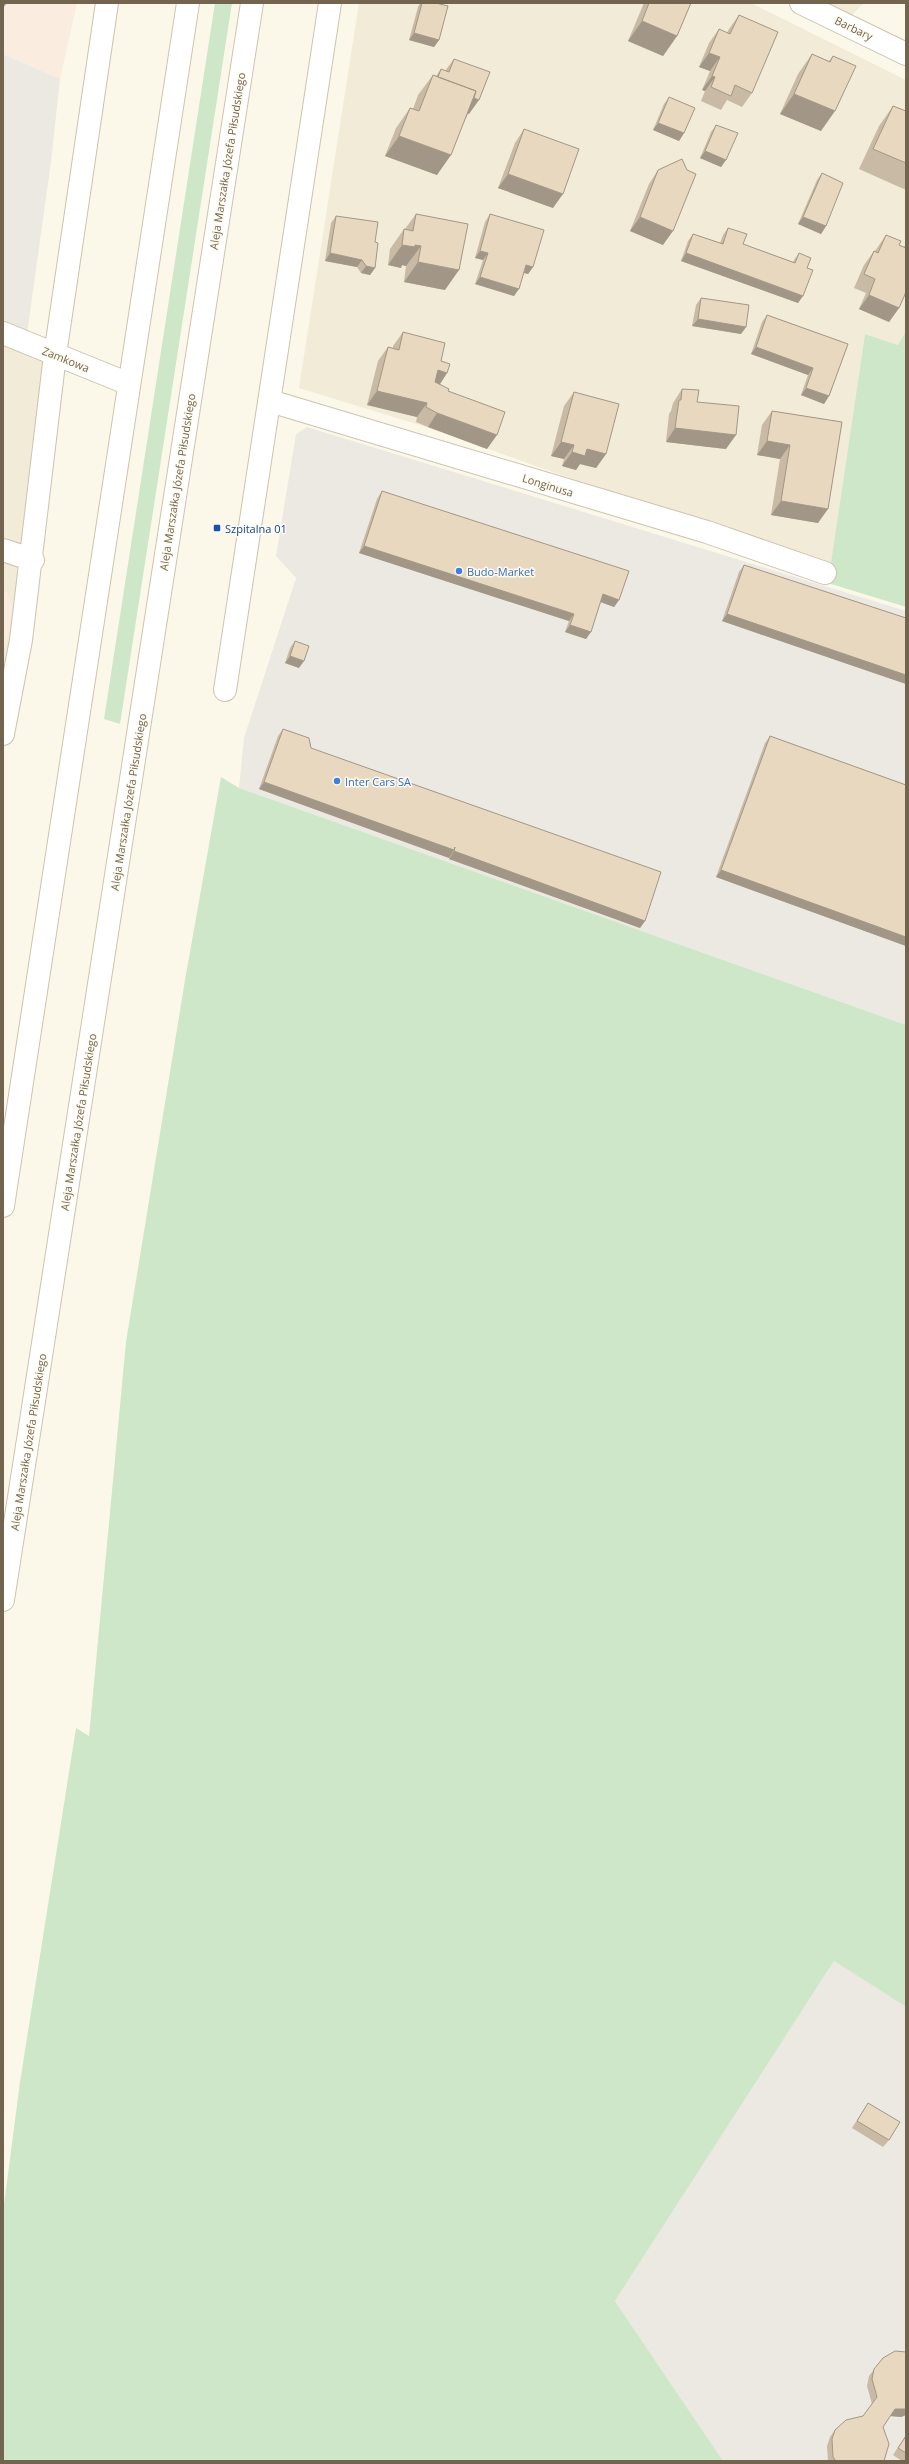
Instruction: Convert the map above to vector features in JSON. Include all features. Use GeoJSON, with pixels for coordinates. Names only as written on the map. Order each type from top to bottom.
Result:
{"type":"FeatureCollection","features":[{"type":"Feature","properties":{"kind":"main road"},"geometry":{"type":"LineString","coordinates":[[3,734],[21,640],[33,560],[55,355],[107,3]]}},
{"type":"Feature","properties":{"kind":"main road"},"geometry":{"type":"LineString","coordinates":[[3,1206],[188,3]]}},
{"type":"Feature","properties":{"kind":"main road","name":"Aleja Marszałka Józefa Piłsudskiego"},"geometry":{"type":"LineString","coordinates":[[3,1600],[252,3]]}},
{"type":"Feature","properties":{"kind":"main road"},"geometry":{"type":"LineString","coordinates":[[225,690],[330,3]]}},
{"type":"Feature","properties":{"kind":"main road","name":"Barbary"},"geometry":{"type":"LineString","coordinates":[[800,3],[906,54]]}},
{"type":"Feature","properties":{"kind":"main road","name":"Zamkowa"},"geometry":{"type":"LineString","coordinates":[[3,333],[129,384]]}},
{"type":"Feature","properties":{"kind":"main road","name":"Longinusa"},"geometry":{"type":"LineString","coordinates":[[270,401],[707,532],[825,573]]}},
{"type":"Feature","properties":{"kind":"main road"},"geometry":{"type":"LineString","coordinates":[[3,550],[33,560]]}},
{"type":"Feature","properties":{"kind":"shaded area"},"geometry":{"type":"Polygon","coordinates":[[[3,3],[77,3],[60,79],[3,54],[3,3]]]}},
{"type":"Feature","properties":{"kind":"shaded area"},"geometry":{"type":"Polygon","coordinates":[[[359,3],[751,3],[906,80],[906,331],[898,345],[865,334],[831,564],[605,491],[439,431],[299,388],[359,3]]]}},
{"type":"Feature","properties":{"kind":"shaded area"},"geometry":{"type":"Polygon","coordinates":[[[827,3],[864,3],[852,15],[827,3]]]}},
{"type":"Feature","properties":{"kind":"shaded area"},"geometry":{"type":"Polygon","coordinates":[[[3,54],[60,79],[51,162],[27,334],[3,324],[3,54]]]}},
{"type":"Feature","properties":{"kind":"shaded area"},"geometry":{"type":"Polygon","coordinates":[[[3,333],[55,355],[33,560],[3,755],[3,333]]]}},
{"type":"Feature","properties":{"kind":"shaded area"},"geometry":{"type":"Polygon","coordinates":[[[307,427],[906,611],[906,1025],[239,788],[244,738],[296,578],[276,556],[296,434],[307,427]]]}},
{"type":"Feature","properties":{"kind":"shaded area"},"geometry":{"type":"Polygon","coordinates":[[[3,591],[8,593],[14,614],[3,654],[3,591]]]}},
{"type":"Feature","properties":{"kind":"shaded area"},"geometry":{"type":"Polygon","coordinates":[[[834,1961],[906,2007],[906,2461],[723,2461],[615,2301],[834,1961]]]}},
{"type":"Feature","properties":{"kind":"green space"},"geometry":{"type":"Polygon","coordinates":[[[215,3],[232,3],[120,724],[104,719],[215,3]]]}},
{"type":"Feature","properties":{"kind":"green space"},"geometry":{"type":"Polygon","coordinates":[[[906,331],[906,607],[828,583],[865,334],[898,345],[906,331]]]}},
{"type":"Feature","properties":{"kind":"green space"},"geometry":{"type":"Polygon","coordinates":[[[221,777],[239,788],[906,1025],[906,2007],[834,1961],[615,2301],[723,2461],[3,2461],[3,2212],[20,2082],[76,1728],[89,1736],[126,1342],[185,980],[221,777]]]}},
{"type":"Feature","properties":{"kind":"building"},"geometry":{"type":"Polygon","coordinates":[[[422,3],[436,3],[448,6],[439,40],[414,33],[422,3]]]}},
{"type":"Feature","properties":{"kind":"building"},"geometry":{"type":"Polygon","coordinates":[[[649,3],[691,3],[677,36],[642,21],[649,3]]]}},
{"type":"Feature","properties":{"kind":"building"},"geometry":{"type":"Polygon","coordinates":[[[739,15],[778,32],[752,93],[735,85],[731,96],[711,87],[715,77],[712,76],[720,57],[709,53],[719,29],[730,34],[739,15]]]}},
{"type":"Feature","properties":{"kind":"building"},"geometry":{"type":"Polygon","coordinates":[[[812,54],[830,62],[833,56],[856,66],[835,111],[794,94],[812,54]]]}},
{"type":"Feature","properties":{"kind":"building"},"geometry":{"type":"Polygon","coordinates":[[[454,59],[490,72],[479,100],[474,98],[476,91],[438,77],[441,69],[449,72],[454,59]]]}},
{"type":"Feature","properties":{"kind":"building"},"geometry":{"type":"Polygon","coordinates":[[[433,75],[476,91],[451,155],[399,136],[410,108],[419,111],[433,75]]]}},
{"type":"Feature","properties":{"kind":"building"},"geometry":{"type":"Polygon","coordinates":[[[669,97],[695,108],[684,133],[658,123],[669,97]]]}},
{"type":"Feature","properties":{"kind":"building"},"geometry":{"type":"Polygon","coordinates":[[[893,106],[906,111],[906,163],[873,149],[893,106]]]}},
{"type":"Feature","properties":{"kind":"building"},"geometry":{"type":"Polygon","coordinates":[[[716,125],[738,133],[726,160],[705,151],[716,125]]]}},
{"type":"Feature","properties":{"kind":"building"},"geometry":{"type":"Polygon","coordinates":[[[524,129],[579,149],[563,194],[508,174],[524,129]]]}},
{"type":"Feature","properties":{"kind":"building"},"geometry":{"type":"Polygon","coordinates":[[[682,159],[687,170],[696,174],[673,231],[640,217],[658,170],[682,159]]]}},
{"type":"Feature","properties":{"kind":"building"},"geometry":{"type":"Polygon","coordinates":[[[822,173],[843,183],[826,226],[803,217],[822,173]]]}},
{"type":"Feature","properties":{"kind":"building"},"geometry":{"type":"Polygon","coordinates":[[[416,214],[468,224],[459,270],[418,262],[421,246],[415,245],[415,247],[402,245],[404,229],[413,231],[416,214]]]}},
{"type":"Feature","properties":{"kind":"building"},"geometry":{"type":"Polygon","coordinates":[[[490,214],[544,230],[533,267],[526,265],[519,289],[480,277],[488,253],[480,251],[490,214]]]}},
{"type":"Feature","properties":{"kind":"building"},"geometry":{"type":"Polygon","coordinates":[[[336,216],[378,222],[375,242],[378,243],[375,268],[366,266],[362,260],[330,253],[336,216]]]}},
{"type":"Feature","properties":{"kind":"building"},"geometry":{"type":"Polygon","coordinates":[[[728,228],[747,234],[743,244],[795,263],[799,253],[811,258],[807,268],[813,270],[803,296],[686,253],[693,234],[723,244],[728,228]]]}},
{"type":"Feature","properties":{"kind":"building"},"geometry":{"type":"Polygon","coordinates":[[[886,235],[901,241],[899,245],[906,248],[906,292],[899,308],[869,295],[875,279],[864,274],[874,251],[878,253],[886,235]]]}},
{"type":"Feature","properties":{"kind":"building"},"geometry":{"type":"Polygon","coordinates":[[[701,298],[749,305],[746,327],[698,319],[701,298]]]}},
{"type":"Feature","properties":{"kind":"building"},"geometry":{"type":"Polygon","coordinates":[[[767,315],[848,344],[829,396],[806,388],[813,368],[756,347],[767,315]]]}},
{"type":"Feature","properties":{"kind":"building"},"geometry":{"type":"Polygon","coordinates":[[[403,332],[445,343],[441,361],[450,364],[447,373],[438,370],[435,382],[449,389],[448,391],[505,412],[497,435],[437,413],[426,407],[427,403],[377,391],[388,347],[399,350],[403,332]]]}},
{"type":"Feature","properties":{"kind":"building"},"geometry":{"type":"Polygon","coordinates":[[[682,389],[699,390],[697,402],[739,406],[736,435],[675,428],[682,389]]]}},
{"type":"Feature","properties":{"kind":"building"},"geometry":{"type":"Polygon","coordinates":[[[574,392],[619,404],[606,454],[587,449],[585,456],[572,452],[574,445],[561,442],[574,392]]]}},
{"type":"Feature","properties":{"kind":"building"},"geometry":{"type":"Polygon","coordinates":[[[772,411],[842,422],[828,509],[781,501],[790,445],[767,441],[772,411]]]}},
{"type":"Feature","properties":{"kind":"building"},"geometry":{"type":"Polygon","coordinates":[[[382,491],[629,571],[619,600],[603,594],[591,632],[570,625],[574,614],[364,546],[382,491]]]}},
{"type":"Feature","properties":{"kind":"building"},"geometry":{"type":"Polygon","coordinates":[[[744,565],[906,618],[906,675],[727,614],[744,565]]]}},
{"type":"Feature","properties":{"kind":"building"},"geometry":{"type":"Polygon","coordinates":[[[295,641],[309,646],[304,661],[290,656],[295,641]]]}},
{"type":"Feature","properties":{"kind":"building"},"geometry":{"type":"Polygon","coordinates":[[[283,729],[309,738],[311,748],[661,872],[645,921],[454,851],[455,847],[454,850],[264,782],[283,729]]]}},
{"type":"Feature","properties":{"kind":"building"},"geometry":{"type":"Polygon","coordinates":[[[770,736],[906,785],[906,937],[721,870],[770,736]]]}},
{"type":"Feature","properties":{"kind":"building"},"geometry":{"type":"Polygon","coordinates":[[[868,2103],[900,2122],[889,2140],[857,2121],[868,2103]]]}},
{"type":"Feature","properties":{"kind":"building"},"geometry":{"type":"Polygon","coordinates":[[[895,2351],[906,2352],[906,2409],[895,2409],[883,2427],[889,2444],[884,2461],[836,2461],[833,2457],[832,2439],[835,2430],[846,2420],[863,2416],[877,2397],[872,2379],[874,2369],[883,2358],[895,2351]]]}},
{"type":"Feature","properties":{"kind":"building"},"geometry":{"type":"Polygon","coordinates":[[[906,2436],[906,2453],[898,2448],[906,2436]]]}},
{"type":"Feature","properties":{"kind":"place","name":"Szpitalna 01"},"geometry":{"type":"Point","coordinates":[217,528]}},
{"type":"Feature","properties":{"kind":"place","name":"Budo-Market"},"geometry":{"type":"Point","coordinates":[459,571]}},
{"type":"Feature","properties":{"kind":"place","name":"Inter Cars SA"},"geometry":{"type":"Point","coordinates":[337,781]}}]}
